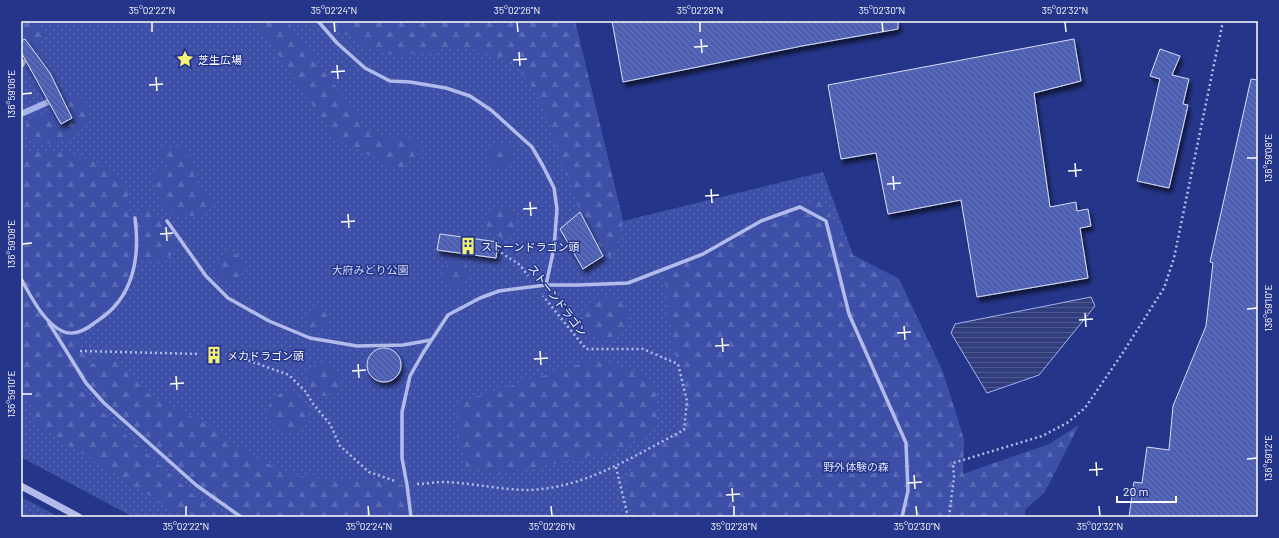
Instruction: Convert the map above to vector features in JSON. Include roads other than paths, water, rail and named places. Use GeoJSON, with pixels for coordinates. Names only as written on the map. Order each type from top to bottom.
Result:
{"type":"FeatureCollection","features":[{"type":"Feature","properties":{"kind":"street"},"geometry":{"type":"LineString","coordinates":[[318,21],[337,43],[365,68],[390,81],[410,82],[446,88],[470,96],[491,110],[532,147],[554,188],[557,209],[554,248],[546,285]]}},
{"type":"Feature","properties":{"kind":"street"},"geometry":{"type":"LineString","coordinates":[[410,517],[407,485],[402,458],[402,412],[410,376],[431,340],[448,315],[480,298],[500,291],[546,285],[628,283],[703,254],[761,221],[800,207],[826,221],[849,314],[906,443],[908,491],[902,517]]}},
{"type":"Feature","properties":{"kind":"street"},"geometry":{"type":"LineString","coordinates":[[49,323],[63,332],[73,333],[89,327],[114,308],[127,290],[136,259],[138,237],[135,218]]}},
{"type":"Feature","properties":{"kind":"street"},"geometry":{"type":"LineString","coordinates":[[167,220],[206,276],[228,298],[269,321],[310,338],[357,346],[403,345],[431,340]]}},
{"type":"Feature","properties":{"kind":"street"},"geometry":{"type":"LineString","coordinates":[[21,279],[86,383],[109,408],[196,485],[241,517]]}},
{"type":"Feature","properties":{"kind":"street"},"geometry":{"type":"LineString","coordinates":[[21,486],[79,517]]}},
{"type":"Feature","properties":{"kind":"waterway"},"geometry":{"type":"LineString","coordinates":[[21,114],[48,102]]}},
{"type":"Feature","properties":{"kind":"place","name":"芝生広場"},"geometry":{"type":"Point","coordinates":[185,59]}},
{"type":"Feature","properties":{"kind":"place","name":"ストーンドラゴン頭"},"geometry":{"type":"Point","coordinates":[468,246]}},
{"type":"Feature","properties":{"kind":"place","name":"メカドラゴン頭"},"geometry":{"type":"Point","coordinates":[214,355]}},
{"type":"Feature","properties":{"kind":"park label","name":"大府みどり公園"},"geometry":{"type":"Point","coordinates":[370,269]}},
{"type":"Feature","properties":{"kind":"park label","name":"野外体験の森"},"geometry":{"type":"Point","coordinates":[856,466]}}]}
